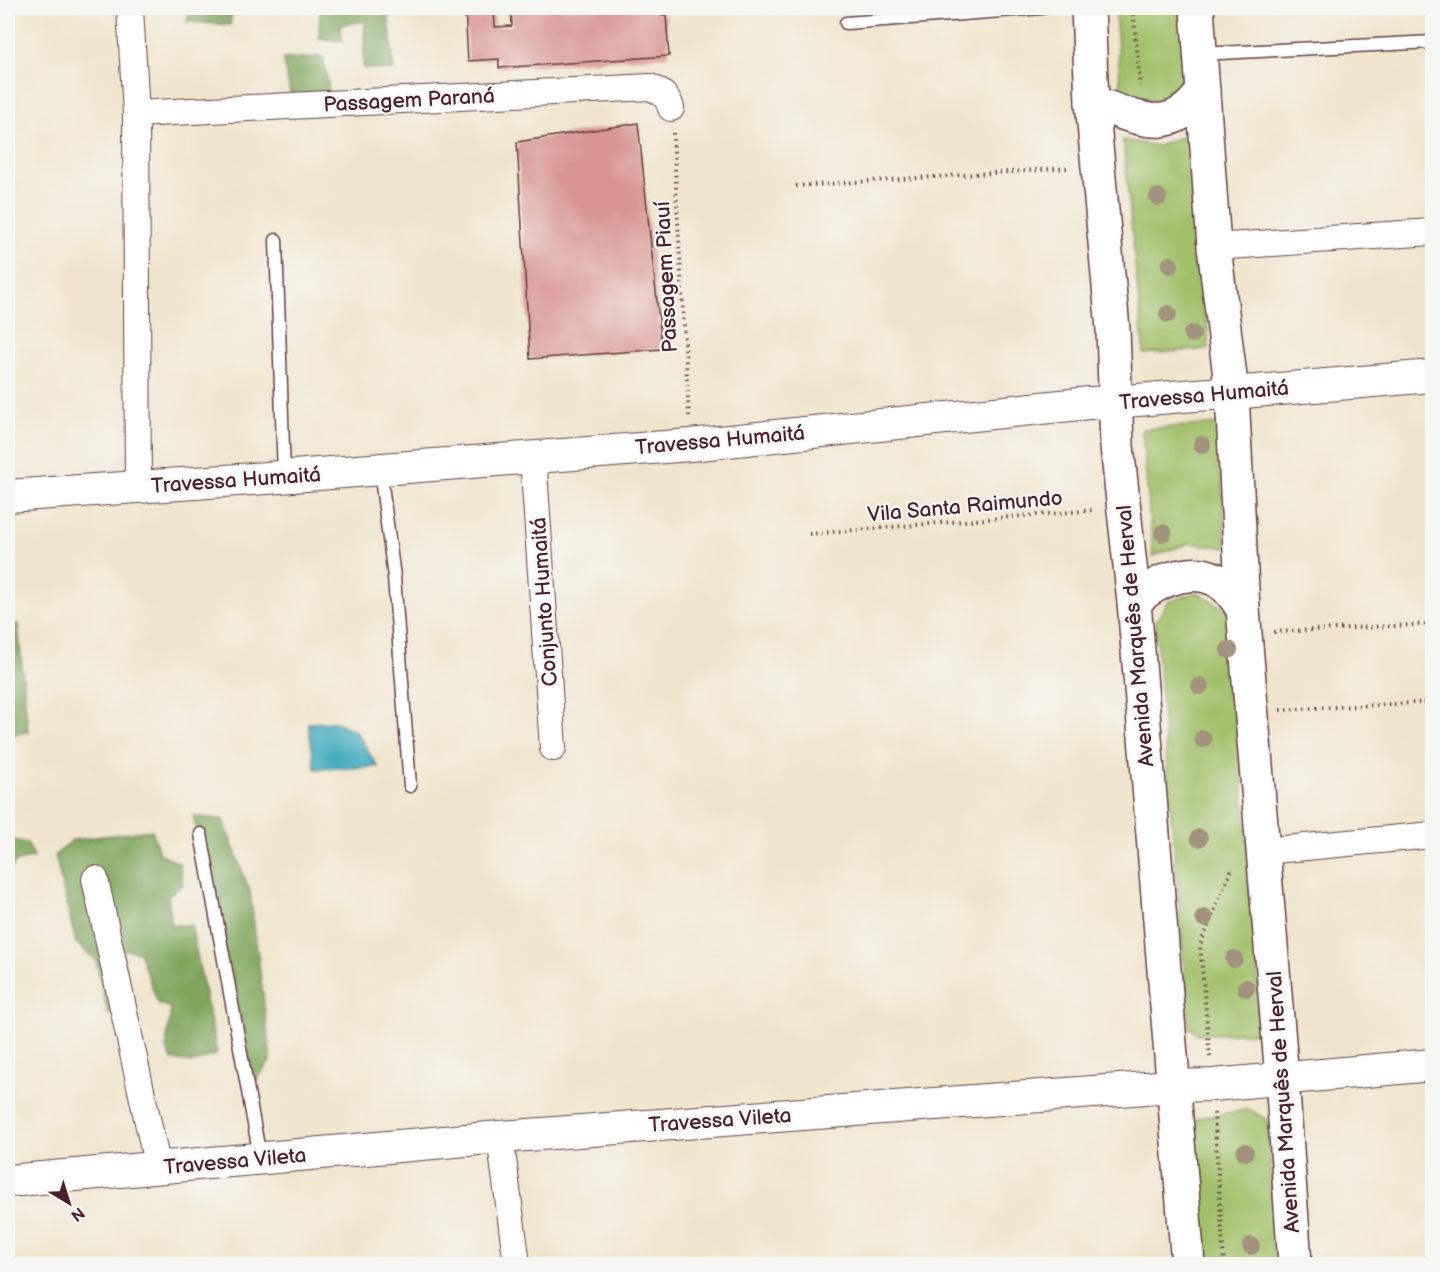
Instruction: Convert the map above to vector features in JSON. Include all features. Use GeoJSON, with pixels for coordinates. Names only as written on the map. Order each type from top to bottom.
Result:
{"type":"FeatureCollection","features":[{"type":"Feature","properties":{"kind":"main road","name":"Avenida Marquês de Herval"},"geometry":{"type":"LineString","coordinates":[[1088,8],[1092,102],[1113,329],[1117,446],[1134,602],[1188,1264]]}},
{"type":"Feature","properties":{"kind":"main road","name":"Avenida Marquês de Herval"},"geometry":{"type":"LineString","coordinates":[[1197,8],[1214,247],[1232,393],[1244,621],[1295,1264]]}},
{"type":"Feature","properties":{"kind":"main road"},"geometry":{"type":"LineString","coordinates":[[1092,102],[1142,120],[1156,121],[1184,113],[1203,91]]}},
{"type":"Feature","properties":{"kind":"main road"},"geometry":{"type":"LineString","coordinates":[[1134,602],[1144,592],[1168,579],[1195,575],[1209,577],[1226,586],[1244,621]]}},
{"type":"Feature","properties":{"kind":"street"},"geometry":{"type":"LineString","coordinates":[[130,8],[136,114],[138,487]]}},
{"type":"Feature","properties":{"kind":"street","name":"Passagem Paraná"},"geometry":{"type":"LineString","coordinates":[[136,114],[650,87],[661,92],[669,100],[671,108]]}},
{"type":"Feature","properties":{"kind":"street"},"geometry":{"type":"LineString","coordinates":[[1214,247],[1432,232]]}},
{"type":"Feature","properties":{"kind":"street","name":"Travessa Humaitá"},"geometry":{"type":"LineString","coordinates":[[8,496],[690,445],[1089,403],[1115,403],[1180,395],[1232,393],[1432,376]]}},
{"type":"Feature","properties":{"kind":"street","name":"Conjunto Humaitá"},"geometry":{"type":"LineString","coordinates":[[533,456],[553,748]]}},
{"type":"Feature","properties":{"kind":"street"},"geometry":{"type":"LineString","coordinates":[[1264,851],[1432,835]]}},
{"type":"Feature","properties":{"kind":"street"},"geometry":{"type":"LineString","coordinates":[[95,879],[158,1168]]}},
{"type":"Feature","properties":{"kind":"street","name":"Travessa Vileta"},"geometry":{"type":"LineString","coordinates":[[8,1181],[500,1137],[1172,1086],[1213,1085],[1432,1065]]}},
{"type":"Feature","properties":{"kind":"street"},"geometry":{"type":"LineString","coordinates":[[500,1137],[518,1264]]}},
{"type":"Feature","properties":{"kind":"lane"},"geometry":{"type":"LineString","coordinates":[[846,23],[1042,8]]}},
{"type":"Feature","properties":{"kind":"lane"},"geometry":{"type":"LineString","coordinates":[[1200,54],[1432,42]]}},
{"type":"Feature","properties":{"kind":"lane"},"geometry":{"type":"LineString","coordinates":[[276,240],[284,476]]}},
{"type":"Feature","properties":{"kind":"lane"},"geometry":{"type":"LineString","coordinates":[[380,469],[394,577],[411,786]]}},
{"type":"Feature","properties":{"kind":"lane"},"geometry":{"type":"LineString","coordinates":[[201,834],[261,1158]]}},
{"type":"Feature","properties":{"kind":"path"},"geometry":{"type":"LineString","coordinates":[[1133,8],[1141,88]]}},
{"type":"Feature","properties":{"kind":"path","name":"Passagem Piauí"},"geometry":{"type":"LineString","coordinates":[[671,108],[690,445]]}},
{"type":"Feature","properties":{"kind":"path"},"geometry":{"type":"LineString","coordinates":[[796,186],[1099,166]]}},
{"type":"Feature","properties":{"kind":"path","name":"Vila Santa Raimundo"},"geometry":{"type":"LineString","coordinates":[[809,534],[1124,508]]}},
{"type":"Feature","properties":{"kind":"path"},"geometry":{"type":"LineString","coordinates":[[1244,621],[1432,624]]}},
{"type":"Feature","properties":{"kind":"path"},"geometry":{"type":"LineString","coordinates":[[1252,711],[1432,702]]}},
{"type":"Feature","properties":{"kind":"path"},"geometry":{"type":"LineString","coordinates":[[1224,1264],[1213,1085],[1200,945],[1233,866]]}},
{"type":"Feature","properties":{"kind":"green space"},"geometry":{"type":"Polygon","coordinates":[[[190,8],[233,8],[230,25],[187,22],[190,8]]]}},
{"type":"Feature","properties":{"kind":"green space"},"geometry":{"type":"Polygon","coordinates":[[[320,8],[388,8],[394,71],[363,68],[365,21],[340,25],[343,41],[319,38],[320,8]]]}},
{"type":"Feature","properties":{"kind":"green space"},"geometry":{"type":"Polygon","coordinates":[[[1115,8],[1182,8],[1188,85],[1157,102],[1121,93],[1115,8]]]}},
{"type":"Feature","properties":{"kind":"green space"},"geometry":{"type":"Polygon","coordinates":[[[323,57],[330,96],[290,93],[283,59],[323,57]]]}},
{"type":"Feature","properties":{"kind":"green space"},"geometry":{"type":"Polygon","coordinates":[[[1195,131],[1209,349],[1144,354],[1123,140],[1158,146],[1195,131]]]}},
{"type":"Feature","properties":{"kind":"green space"},"geometry":{"type":"Polygon","coordinates":[[[1219,424],[1226,548],[1190,543],[1153,556],[1142,429],[1219,424]]]}},
{"type":"Feature","properties":{"kind":"green space"},"geometry":{"type":"Polygon","coordinates":[[[1197,592],[1229,611],[1262,1026],[1257,1033],[1198,1034],[1189,1027],[1155,623],[1168,602],[1197,592]]]}},
{"type":"Feature","properties":{"kind":"green space"},"geometry":{"type":"Polygon","coordinates":[[[18,624],[28,732],[8,735],[8,626],[18,624]]]}},
{"type":"Feature","properties":{"kind":"green space"},"geometry":{"type":"Polygon","coordinates":[[[193,816],[223,820],[250,892],[271,1060],[255,1082],[193,816]]]}},
{"type":"Feature","properties":{"kind":"green space"},"geometry":{"type":"Polygon","coordinates":[[[152,830],[159,853],[180,864],[183,885],[168,895],[171,925],[191,925],[217,1054],[194,1063],[172,1060],[166,1048],[171,1008],[158,1004],[139,952],[121,949],[134,1009],[108,1015],[96,960],[76,943],[55,855],[73,840],[152,830]]]}},
{"type":"Feature","properties":{"kind":"green space"},"geometry":{"type":"Polygon","coordinates":[[[8,839],[27,843],[34,857],[16,862],[8,871],[8,839]]]}},
{"type":"Feature","properties":{"kind":"green space"},"geometry":{"type":"Polygon","coordinates":[[[1249,1109],[1268,1121],[1278,1264],[1206,1264],[1195,1127],[1198,1118],[1249,1109]]]}},
{"type":"Feature","properties":{"kind":"water"},"geometry":{"type":"Polygon","coordinates":[[[336,722],[356,731],[378,767],[315,769],[308,723],[336,722]]]}},
{"type":"Feature","properties":{"kind":"building"},"geometry":{"type":"Polygon","coordinates":[[[465,8],[494,8],[495,27],[512,26],[511,8],[662,8],[662,15],[666,15],[669,56],[499,68],[499,59],[468,61],[465,8]]]}},
{"type":"Feature","properties":{"kind":"building"},"geometry":{"type":"Polygon","coordinates":[[[638,123],[662,349],[530,359],[517,142],[638,123]]]}}]}
